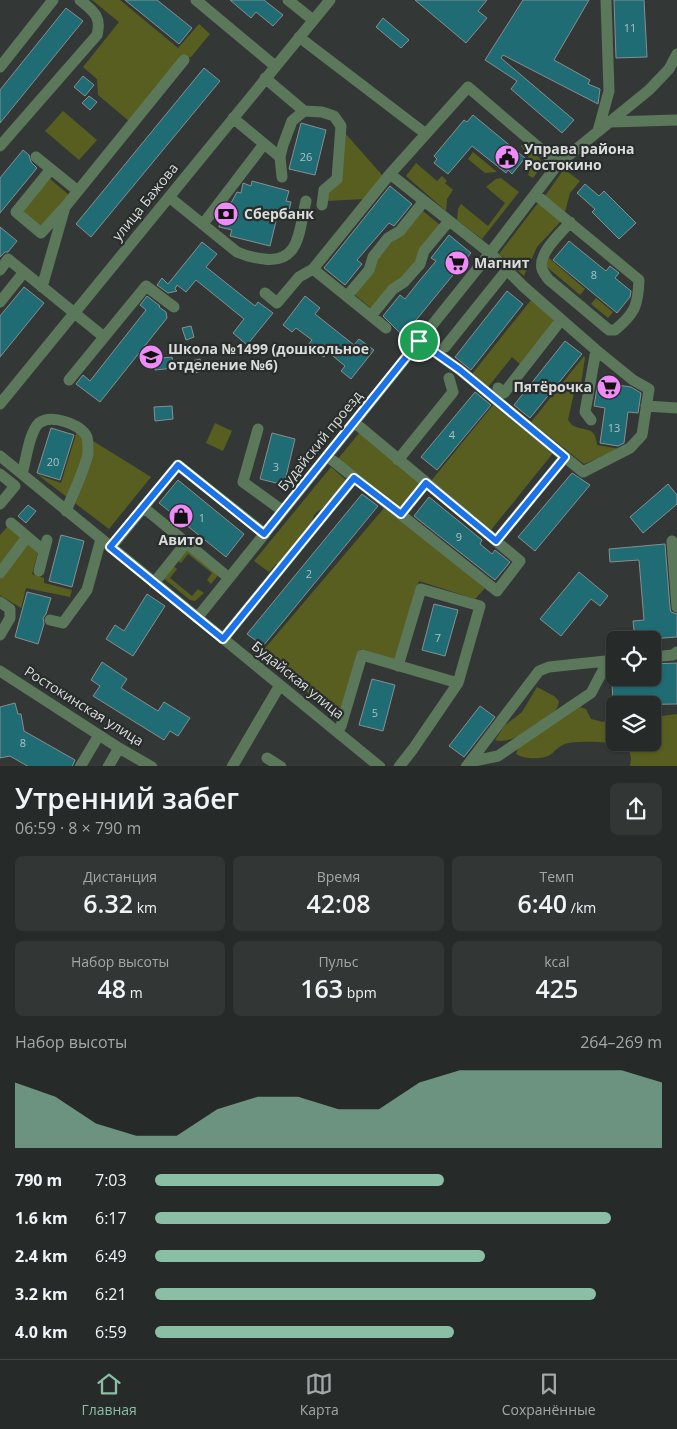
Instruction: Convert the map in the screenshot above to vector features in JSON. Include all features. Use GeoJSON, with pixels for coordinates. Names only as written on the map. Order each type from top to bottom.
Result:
{"type":"FeatureCollection","features":[{"type":"Feature","properties":{"kind":"street"},"geometry":{"type":"LineString","coordinates":[[0,66],[53,0]]}},
{"type":"Feature","properties":{"kind":"street"},"geometry":{"type":"LineString","coordinates":[[0,146],[97,35],[100,25],[96,13],[80,0]]}},
{"type":"Feature","properties":{"kind":"street"},"geometry":{"type":"LineString","coordinates":[[196,0],[275,66]]}},
{"type":"Feature","properties":{"kind":"street"},"geometry":{"type":"LineString","coordinates":[[288,0],[314,20]]}},
{"type":"Feature","properties":{"kind":"street","name":"улица Бажова"},"geometry":{"type":"LineString","coordinates":[[1,400],[330,0]]}},
{"type":"Feature","properties":{"kind":"street"},"geometry":{"type":"LineString","coordinates":[[598,131],[609,91],[606,0]]}},
{"type":"Feature","properties":{"kind":"street"},"geometry":{"type":"LineString","coordinates":[[299,37],[426,134]]}},
{"type":"Feature","properties":{"kind":"street","name":"Будайский проезд"},"geometry":{"type":"LineString","coordinates":[[197,618],[490,253],[558,164],[649,90],[669,69],[677,54]]}},
{"type":"Feature","properties":{"kind":"street"},"geometry":{"type":"LineString","coordinates":[[51,169],[16,212],[41,233],[65,207],[184,60]]}},
{"type":"Feature","properties":{"kind":"street"},"geometry":{"type":"LineString","coordinates":[[265,78],[304,111],[322,112],[334,116],[342,126],[337,179],[324,190],[322,205]]}},
{"type":"Feature","properties":{"kind":"street"},"geometry":{"type":"LineString","coordinates":[[265,293],[277,303],[299,277],[314,269],[390,174],[468,87],[558,164]]}},
{"type":"Feature","properties":{"kind":"street"},"geometry":{"type":"LineString","coordinates":[[282,177],[280,157],[292,121],[304,111]]}},
{"type":"Feature","properties":{"kind":"street"},"geometry":{"type":"LineString","coordinates":[[232,118],[280,157]]}},
{"type":"Feature","properties":{"kind":"street"},"geometry":{"type":"LineString","coordinates":[[610,122],[677,120]]}},
{"type":"Feature","properties":{"kind":"street"},"geometry":{"type":"LineString","coordinates":[[203,224],[264,144]]}},
{"type":"Feature","properties":{"kind":"street"},"geometry":{"type":"LineString","coordinates":[[36,157],[78,191]]}},
{"type":"Feature","properties":{"kind":"street"},"geometry":{"type":"LineString","coordinates":[[390,174],[490,253],[506,271],[596,350],[633,380],[649,389],[642,435],[630,448],[583,472],[460,370],[419,341]]}},
{"type":"Feature","properties":{"kind":"street"},"geometry":{"type":"LineString","coordinates":[[535,194],[570,222],[639,280],[638,304],[615,330],[609,330],[548,279],[542,270],[542,261],[546,251],[570,222]]}},
{"type":"Feature","properties":{"kind":"street"},"geometry":{"type":"LineString","coordinates":[[168,197],[237,252],[249,257],[274,260],[286,257],[293,250],[297,241],[306,201]]}},
{"type":"Feature","properties":{"kind":"street"},"geometry":{"type":"LineString","coordinates":[[347,296],[369,270],[373,257],[388,238],[400,231],[424,201]]}},
{"type":"Feature","properties":{"kind":"street"},"geometry":{"type":"LineString","coordinates":[[42,288],[65,207]]}},
{"type":"Feature","properties":{"kind":"street"},"geometry":{"type":"LineString","coordinates":[[371,316],[393,289],[404,282],[420,264],[424,252],[449,221]]}},
{"type":"Feature","properties":{"kind":"street"},"geometry":{"type":"LineString","coordinates":[[0,270],[8,259],[104,337]]}},
{"type":"Feature","properties":{"kind":"street"},"geometry":{"type":"LineString","coordinates":[[314,269],[386,328]]}},
{"type":"Feature","properties":{"kind":"street"},"geometry":{"type":"LineString","coordinates":[[445,347],[506,271]]}},
{"type":"Feature","properties":{"kind":"street"},"geometry":{"type":"LineString","coordinates":[[0,302],[24,272]]}},
{"type":"Feature","properties":{"kind":"street"},"geometry":{"type":"LineString","coordinates":[[69,380],[146,286],[174,307]]}},
{"type":"Feature","properties":{"kind":"street"},"geometry":{"type":"LineString","coordinates":[[498,388],[504,393],[561,320]]}},
{"type":"Feature","properties":{"kind":"street"},"geometry":{"type":"LineString","coordinates":[[591,420],[585,412],[596,350]]}},
{"type":"Feature","properties":{"kind":"street"},"geometry":{"type":"LineString","coordinates":[[398,460],[453,392],[449,378]]}},
{"type":"Feature","properties":{"kind":"street"},"geometry":{"type":"LineString","coordinates":[[646,406],[677,408]]}},
{"type":"Feature","properties":{"kind":"street"},"geometry":{"type":"LineString","coordinates":[[22,474],[33,430],[39,423],[48,419],[66,422],[78,427],[86,437],[88,454],[66,511]]}},
{"type":"Feature","properties":{"kind":"street"},"geometry":{"type":"LineString","coordinates":[[327,456],[497,591],[520,560],[354,422]]}},
{"type":"Feature","properties":{"kind":"street"},"geometry":{"type":"LineString","coordinates":[[258,429],[244,482],[283,510]]}},
{"type":"Feature","properties":{"kind":"street","name":"Будайская улица"},"geometry":{"type":"LineString","coordinates":[[0,456],[380,766]]}},
{"type":"Feature","properties":{"kind":"street"},"geometry":{"type":"LineString","coordinates":[[496,541],[565,457]]}},
{"type":"Feature","properties":{"kind":"street"},"geometry":{"type":"LineString","coordinates":[[110,547],[178,465],[264,534]]}},
{"type":"Feature","properties":{"kind":"street"},"geometry":{"type":"LineString","coordinates":[[0,474],[14,486],[0,504]]}},
{"type":"Feature","properties":{"kind":"street"},"geometry":{"type":"LineString","coordinates":[[223,639],[354,478]]}},
{"type":"Feature","properties":{"kind":"street"},"geometry":{"type":"LineString","coordinates":[[401,514],[426,483]]}},
{"type":"Feature","properties":{"kind":"street"},"geometry":{"type":"LineString","coordinates":[[143,507],[229,578]]}},
{"type":"Feature","properties":{"kind":"street"},"geometry":{"type":"LineString","coordinates":[[11,523],[27,537],[46,546],[39,571]]}},
{"type":"Feature","properties":{"kind":"street"},"geometry":{"type":"LineString","coordinates":[[0,573],[27,537]]}},
{"type":"Feature","properties":{"kind":"street"},"geometry":{"type":"LineString","coordinates":[[50,620],[63,623],[87,590],[101,539]]}},
{"type":"Feature","properties":{"kind":"street"},"geometry":{"type":"LineString","coordinates":[[672,541],[677,607]]}},
{"type":"Feature","properties":{"kind":"street"},"geometry":{"type":"LineString","coordinates":[[154,583],[186,543]]}},
{"type":"Feature","properties":{"kind":"street"},"geometry":{"type":"LineString","coordinates":[[398,666],[421,589],[480,606],[458,683],[413,749],[399,766]]}},
{"type":"Feature","properties":{"kind":"street"},"geometry":{"type":"LineString","coordinates":[[0,602],[10,609],[10,618],[0,635]]}},
{"type":"Feature","properties":{"kind":"street"},"geometry":{"type":"LineString","coordinates":[[661,656],[673,655],[677,652]]}},
{"type":"Feature","properties":{"kind":"street"},"geometry":{"type":"LineString","coordinates":[[337,731],[341,726],[362,655],[458,683]]}},
{"type":"Feature","properties":{"kind":"street"},"geometry":{"type":"LineString","coordinates":[[468,764],[539,671],[549,667],[606,662]]}},
{"type":"Feature","properties":{"kind":"street"},"geometry":{"type":"LineString","coordinates":[[468,764],[498,756],[591,693],[606,670]]}},
{"type":"Feature","properties":{"kind":"street","name":"Ростокинская улица"},"geometry":{"type":"LineString","coordinates":[[0,671],[119,748],[152,766]]}},
{"type":"Feature","properties":{"kind":"street"},"geometry":{"type":"LineString","coordinates":[[232,766],[280,685]]}},
{"type":"Feature","properties":{"kind":"street"},"geometry":{"type":"LineString","coordinates":[[80,766],[99,735]]}},
{"type":"Feature","properties":{"kind":"street"},"geometry":{"type":"LineString","coordinates":[[108,766],[119,748]]}},
{"type":"Feature","properties":{"kind":"street"},"geometry":{"type":"LineString","coordinates":[[267,758],[281,766]]}},
{"type":"Feature","properties":{"kind":"green space"},"geometry":{"type":"Polygon","coordinates":[[[92,0],[120,0],[178,48],[199,24],[210,34],[191,57],[181,59],[129,121],[98,95],[97,79],[83,67],[119,22],[92,0]]]}},
{"type":"Feature","properties":{"kind":"green space"},"geometry":{"type":"Polygon","coordinates":[[[63,111],[97,140],[79,160],[45,131],[63,111]]]}},
{"type":"Feature","properties":{"kind":"green space"},"geometry":{"type":"Polygon","coordinates":[[[344,132],[383,176],[365,199],[326,201],[344,132]]]}},
{"type":"Feature","properties":{"kind":"green space"},"geometry":{"type":"Polygon","coordinates":[[[522,144],[537,156],[541,162],[533,178],[528,175],[530,163],[521,146],[522,144]]]}},
{"type":"Feature","properties":{"kind":"green space"},"geometry":{"type":"Polygon","coordinates":[[[473,152],[497,172],[485,173],[468,159],[473,152]]]}},
{"type":"Feature","properties":{"kind":"green space"},"geometry":{"type":"Polygon","coordinates":[[[416,163],[437,181],[442,176],[447,181],[445,183],[453,190],[447,199],[446,211],[406,176],[416,163]]]}},
{"type":"Feature","properties":{"kind":"green space"},"geometry":{"type":"Polygon","coordinates":[[[564,169],[580,181],[570,193],[565,212],[545,196],[564,169]]]}},
{"type":"Feature","properties":{"kind":"green space"},"geometry":{"type":"Polygon","coordinates":[[[49,178],[69,195],[41,228],[21,211],[49,178]]]}},
{"type":"Feature","properties":{"kind":"green space"},"geometry":{"type":"Polygon","coordinates":[[[501,178],[519,192],[482,239],[457,220],[458,209],[461,204],[488,226],[505,203],[486,187],[496,179],[501,178]]]}},
{"type":"Feature","properties":{"kind":"green space"},"geometry":{"type":"Polygon","coordinates":[[[538,203],[561,221],[537,247],[524,276],[499,254],[538,203]]]}},
{"type":"Feature","properties":{"kind":"green space"},"geometry":{"type":"Polygon","coordinates":[[[423,211],[440,225],[416,261],[401,279],[371,308],[355,295],[377,260],[393,241],[404,234],[423,211]]]}},
{"type":"Feature","properties":{"kind":"green space"},"geometry":{"type":"Polygon","coordinates":[[[549,258],[585,289],[580,295],[547,267],[546,262],[549,258]]]}},
{"type":"Feature","properties":{"kind":"green space"},"geometry":{"type":"Polygon","coordinates":[[[596,298],[613,312],[608,318],[591,304],[596,298]]]}},
{"type":"Feature","properties":{"kind":"green space"},"geometry":{"type":"Polygon","coordinates":[[[531,300],[557,321],[521,365],[512,357],[488,387],[472,374],[531,300]]]}},
{"type":"Feature","properties":{"kind":"green space"},"geometry":{"type":"Polygon","coordinates":[[[584,356],[581,384],[575,388],[568,420],[573,426],[592,432],[597,445],[620,449],[584,464],[531,422],[584,356]]]}},
{"type":"Feature","properties":{"kind":"green space"},"geometry":{"type":"Polygon","coordinates":[[[493,405],[553,453],[491,530],[431,481],[493,405]]]}},
{"type":"Feature","properties":{"kind":"green space"},"geometry":{"type":"Polygon","coordinates":[[[215,423],[232,431],[223,451],[206,443],[215,423]]]}},
{"type":"Feature","properties":{"kind":"green space"},"geometry":{"type":"Polygon","coordinates":[[[77,431],[151,477],[109,529],[38,475],[61,483],[77,431]]]}},
{"type":"Feature","properties":{"kind":"green space"},"geometry":{"type":"Polygon","coordinates":[[[360,432],[422,482],[400,510],[337,460],[360,432]]]}},
{"type":"Feature","properties":{"kind":"green space"},"geometry":{"type":"Polygon","coordinates":[[[331,467],[347,481],[334,498],[314,515],[312,523],[280,564],[276,564],[269,572],[254,561],[331,467]]]}},
{"type":"Feature","properties":{"kind":"green space"},"geometry":{"type":"Polygon","coordinates":[[[384,508],[485,588],[475,599],[419,581],[395,660],[360,649],[338,718],[261,653],[384,508]]]}},
{"type":"Feature","properties":{"kind":"green space"},"geometry":{"type":"Polygon","coordinates":[[[9,525],[23,538],[0,568],[0,535],[9,525]]]}},
{"type":"Feature","properties":{"kind":"green space"},"geometry":{"type":"Polygon","coordinates":[[[27,541],[39,549],[32,574],[44,578],[44,583],[72,590],[70,597],[26,588],[21,608],[0,595],[0,579],[27,541]]]}},
{"type":"Feature","properties":{"kind":"green space"},"geometry":{"type":"Polygon","coordinates":[[[187,547],[220,573],[211,584],[207,580],[212,573],[188,554],[181,563],[176,560],[187,547]]]}},
{"type":"Feature","properties":{"kind":"green space"},"geometry":{"type":"Polygon","coordinates":[[[172,565],[177,569],[170,578],[192,596],[198,589],[204,593],[195,601],[190,600],[162,577],[172,565]]]}},
{"type":"Feature","properties":{"kind":"green space"},"geometry":{"type":"Polygon","coordinates":[[[537,687],[554,696],[559,701],[555,711],[518,736],[502,741],[495,740],[504,726],[522,712],[537,687]]]}},
{"type":"Feature","properties":{"kind":"green space"},"geometry":{"type":"Polygon","coordinates":[[[580,707],[586,709],[591,719],[603,722],[606,721],[606,743],[579,742],[565,744],[550,755],[542,758],[519,756],[516,754],[518,748],[580,707]]]}},
{"type":"Feature","properties":{"kind":"green space"},"geometry":{"type":"Polygon","coordinates":[[[677,714],[677,766],[630,766],[629,751],[661,751],[661,716],[677,714]]]}},
{"type":"Feature","properties":{"kind":"building"},"geometry":{"type":"Polygon","coordinates":[[[125,0],[157,0],[192,28],[179,44],[125,0]]]}},
{"type":"Feature","properties":{"kind":"building"},"geometry":{"type":"Polygon","coordinates":[[[230,0],[264,0],[283,15],[273,26],[256,12],[251,18],[230,0]]]}},
{"type":"Feature","properties":{"kind":"building"},"geometry":{"type":"Polygon","coordinates":[[[415,0],[487,0],[478,11],[487,18],[466,43],[415,0]]]}},
{"type":"Feature","properties":{"kind":"building"},"geometry":{"type":"Polygon","coordinates":[[[523,0],[589,0],[554,60],[590,80],[588,84],[600,89],[598,104],[503,55],[501,58],[574,120],[562,133],[511,89],[517,81],[485,60],[523,0]]]}},
{"type":"Feature","properties":{"kind":"building"},"geometry":{"type":"Polygon","coordinates":[[[614,0],[644,0],[647,57],[616,58],[614,0]]]}},
{"type":"Feature","properties":{"kind":"building"},"geometry":{"type":"Polygon","coordinates":[[[66,8],[83,21],[0,123],[0,90],[66,8]]]}},
{"type":"Feature","properties":{"kind":"building"},"geometry":{"type":"Polygon","coordinates":[[[383,18],[409,40],[401,48],[376,27],[383,18]]]}},
{"type":"Feature","properties":{"kind":"building"},"geometry":{"type":"Polygon","coordinates":[[[204,68],[220,81],[91,237],[76,224],[204,68]]]}},
{"type":"Feature","properties":{"kind":"building"},"geometry":{"type":"Polygon","coordinates":[[[83,76],[94,85],[85,96],[74,87],[83,76]]]}},
{"type":"Feature","properties":{"kind":"building"},"geometry":{"type":"Polygon","coordinates":[[[89,96],[97,102],[90,110],[82,103],[89,96]]]}},
{"type":"Feature","properties":{"kind":"building"},"geometry":{"type":"Polygon","coordinates":[[[473,115],[525,158],[512,174],[508,170],[506,173],[472,146],[448,174],[434,163],[437,159],[434,156],[464,120],[467,122],[473,115]]]}},
{"type":"Feature","properties":{"kind":"building"},"geometry":{"type":"Polygon","coordinates":[[[301,123],[326,130],[315,175],[289,169],[301,123]]]}},
{"type":"Feature","properties":{"kind":"building"},"geometry":{"type":"Polygon","coordinates":[[[23,150],[29,155],[31,162],[37,168],[0,213],[0,178],[23,150]]]}},
{"type":"Feature","properties":{"kind":"building"},"geometry":{"type":"Polygon","coordinates":[[[252,181],[289,191],[286,201],[291,202],[288,215],[282,213],[281,218],[277,217],[270,246],[230,236],[232,230],[219,227],[223,210],[229,202],[231,203],[237,192],[241,193],[243,183],[251,186],[252,181]]]}},
{"type":"Feature","properties":{"kind":"building"},"geometry":{"type":"Polygon","coordinates":[[[585,184],[599,196],[604,191],[636,223],[619,239],[592,212],[595,209],[577,193],[585,184]]]}},
{"type":"Feature","properties":{"kind":"building"},"geometry":{"type":"Polygon","coordinates":[[[390,186],[412,204],[394,226],[389,223],[357,260],[362,264],[345,285],[324,268],[390,186]]]}},
{"type":"Feature","properties":{"kind":"building"},"geometry":{"type":"Polygon","coordinates":[[[0,227],[17,241],[8,252],[5,252],[0,257],[0,227]]]}},
{"type":"Feature","properties":{"kind":"building"},"geometry":{"type":"Polygon","coordinates":[[[449,235],[471,253],[403,336],[383,316],[400,295],[405,299],[436,261],[431,258],[449,235]]]}},
{"type":"Feature","properties":{"kind":"building"},"geometry":{"type":"Polygon","coordinates":[[[569,241],[606,271],[610,266],[619,273],[615,278],[631,291],[630,297],[617,313],[553,260],[569,241]]]}},
{"type":"Feature","properties":{"kind":"building"},"geometry":{"type":"Polygon","coordinates":[[[202,242],[217,254],[206,267],[255,306],[258,302],[273,313],[247,345],[233,333],[244,319],[196,280],[186,292],[177,285],[175,289],[177,291],[168,293],[157,285],[162,278],[168,284],[202,242]]]}},
{"type":"Feature","properties":{"kind":"building"},"geometry":{"type":"Polygon","coordinates":[[[24,287],[44,303],[0,357],[0,316],[24,287]]]}},
{"type":"Feature","properties":{"kind":"building"},"geometry":{"type":"Polygon","coordinates":[[[507,291],[523,304],[471,370],[455,357],[507,291]]]}},
{"type":"Feature","properties":{"kind":"building"},"geometry":{"type":"Polygon","coordinates":[[[147,296],[166,312],[167,318],[100,402],[76,384],[83,375],[90,381],[146,310],[140,305],[147,296]]]}},
{"type":"Feature","properties":{"kind":"building"},"geometry":{"type":"Polygon","coordinates":[[[305,296],[320,308],[315,314],[354,345],[359,339],[374,350],[351,379],[341,371],[345,366],[328,352],[324,357],[308,345],[312,340],[296,328],[292,332],[283,325],[305,296]]]}},
{"type":"Feature","properties":{"kind":"building"},"geometry":{"type":"Polygon","coordinates":[[[191,326],[194,337],[186,340],[182,328],[191,326]]]}},
{"type":"Feature","properties":{"kind":"building"},"geometry":{"type":"Polygon","coordinates":[[[565,341],[582,354],[530,418],[514,405],[565,341]]]}},
{"type":"Feature","properties":{"kind":"building"},"geometry":{"type":"Polygon","coordinates":[[[172,357],[174,368],[155,370],[154,359],[172,357]]]}},
{"type":"Feature","properties":{"kind":"building"},"geometry":{"type":"Polygon","coordinates":[[[200,359],[204,370],[195,373],[192,361],[200,359]]]}},
{"type":"Feature","properties":{"kind":"building"},"geometry":{"type":"Polygon","coordinates":[[[598,382],[631,387],[641,393],[638,413],[628,412],[624,443],[618,446],[600,443],[605,408],[594,406],[598,382]]]}},
{"type":"Feature","properties":{"kind":"building"},"geometry":{"type":"Polygon","coordinates":[[[475,392],[491,405],[437,470],[421,457],[475,392]]]}},
{"type":"Feature","properties":{"kind":"building"},"geometry":{"type":"Polygon","coordinates":[[[172,406],[173,419],[155,421],[154,407],[172,406]]]}},
{"type":"Feature","properties":{"kind":"building"},"geometry":{"type":"Polygon","coordinates":[[[51,428],[74,435],[60,480],[37,473],[51,428]]]}},
{"type":"Feature","properties":{"kind":"building"},"geometry":{"type":"Polygon","coordinates":[[[272,433],[295,439],[284,485],[260,479],[272,433]]]}},
{"type":"Feature","properties":{"kind":"building"},"geometry":{"type":"Polygon","coordinates":[[[572,473],[590,485],[535,551],[518,537],[572,473]]]}},
{"type":"Feature","properties":{"kind":"building"},"geometry":{"type":"Polygon","coordinates":[[[178,480],[244,534],[226,557],[159,503],[178,480]]]}},
{"type":"Feature","properties":{"kind":"building"},"geometry":{"type":"Polygon","coordinates":[[[668,484],[677,495],[677,504],[643,533],[630,517],[668,484]]]}},
{"type":"Feature","properties":{"kind":"building"},"geometry":{"type":"Polygon","coordinates":[[[362,494],[378,506],[263,646],[247,634],[362,494]]]}},
{"type":"Feature","properties":{"kind":"building"},"geometry":{"type":"Polygon","coordinates":[[[429,497],[482,540],[480,544],[492,554],[495,550],[510,562],[495,580],[414,516],[429,497]]]}},
{"type":"Feature","properties":{"kind":"building"},"geometry":{"type":"Polygon","coordinates":[[[28,505],[36,511],[26,523],[18,516],[28,505]]]}},
{"type":"Feature","properties":{"kind":"building"},"geometry":{"type":"Polygon","coordinates":[[[61,535],[84,541],[72,587],[49,581],[61,535]]]}},
{"type":"Feature","properties":{"kind":"building"},"geometry":{"type":"Polygon","coordinates":[[[665,544],[670,608],[671,612],[677,614],[677,637],[661,638],[661,631],[634,631],[633,621],[644,620],[639,560],[610,562],[609,549],[665,544]]]}},
{"type":"Feature","properties":{"kind":"building"},"geometry":{"type":"Polygon","coordinates":[[[579,572],[608,596],[600,606],[591,599],[561,636],[540,619],[579,572]]]}},
{"type":"Feature","properties":{"kind":"building"},"geometry":{"type":"Polygon","coordinates":[[[27,592],[51,598],[43,618],[44,624],[38,644],[15,637],[27,592]]]}},
{"type":"Feature","properties":{"kind":"building"},"geometry":{"type":"Polygon","coordinates":[[[147,594],[165,606],[133,656],[106,639],[115,625],[124,631],[147,594]]]}},
{"type":"Feature","properties":{"kind":"building"},"geometry":{"type":"Polygon","coordinates":[[[434,604],[458,610],[445,656],[422,650],[434,604]]]}},
{"type":"Feature","properties":{"kind":"building"},"geometry":{"type":"Polygon","coordinates":[[[102,662],[127,679],[121,688],[158,711],[164,702],[190,718],[178,736],[170,731],[164,740],[93,696],[100,686],[91,680],[102,662]]]}},
{"type":"Feature","properties":{"kind":"building"},"geometry":{"type":"Polygon","coordinates":[[[677,663],[677,704],[661,704],[661,696],[613,696],[612,686],[661,686],[661,664],[677,663]]]}},
{"type":"Feature","properties":{"kind":"building"},"geometry":{"type":"Polygon","coordinates":[[[372,679],[395,685],[383,731],[359,725],[372,679]]]}},
{"type":"Feature","properties":{"kind":"building"},"geometry":{"type":"Polygon","coordinates":[[[15,703],[18,714],[21,714],[24,731],[75,760],[72,766],[27,766],[10,756],[0,758],[0,707],[15,703]]]}},
{"type":"Feature","properties":{"kind":"building"},"geometry":{"type":"Polygon","coordinates":[[[480,706],[495,717],[464,757],[449,746],[480,706]]]}},
{"type":"Feature","properties":{"kind":"place","name":"Управа района Ростокино"},"geometry":{"type":"Point","coordinates":[507,157]}},
{"type":"Feature","properties":{"kind":"place","name":"Сбербанк"},"geometry":{"type":"Point","coordinates":[226,214]}},
{"type":"Feature","properties":{"kind":"place","name":"Магнит"},"geometry":{"type":"Point","coordinates":[457,263]}},
{"type":"Feature","properties":{"kind":"place","name":"Школа №1499 (дошкольное отделение №6)"},"geometry":{"type":"Point","coordinates":[151,357]}},
{"type":"Feature","properties":{"kind":"place","name":"Пятёрочка"},"geometry":{"type":"Point","coordinates":[609,387]}},
{"type":"Feature","properties":{"kind":"place","name":"Авито"},"geometry":{"type":"Point","coordinates":[181,516]}},
{"type":"Feature","properties":{"kind":"route"},"geometry":{"type":"LineString","coordinates":[[419,341],[460,370],[565,457],[496,541],[426,483],[401,514],[354,478],[223,639],[110,547],[178,465],[264,534],[419,341]]}}]}
